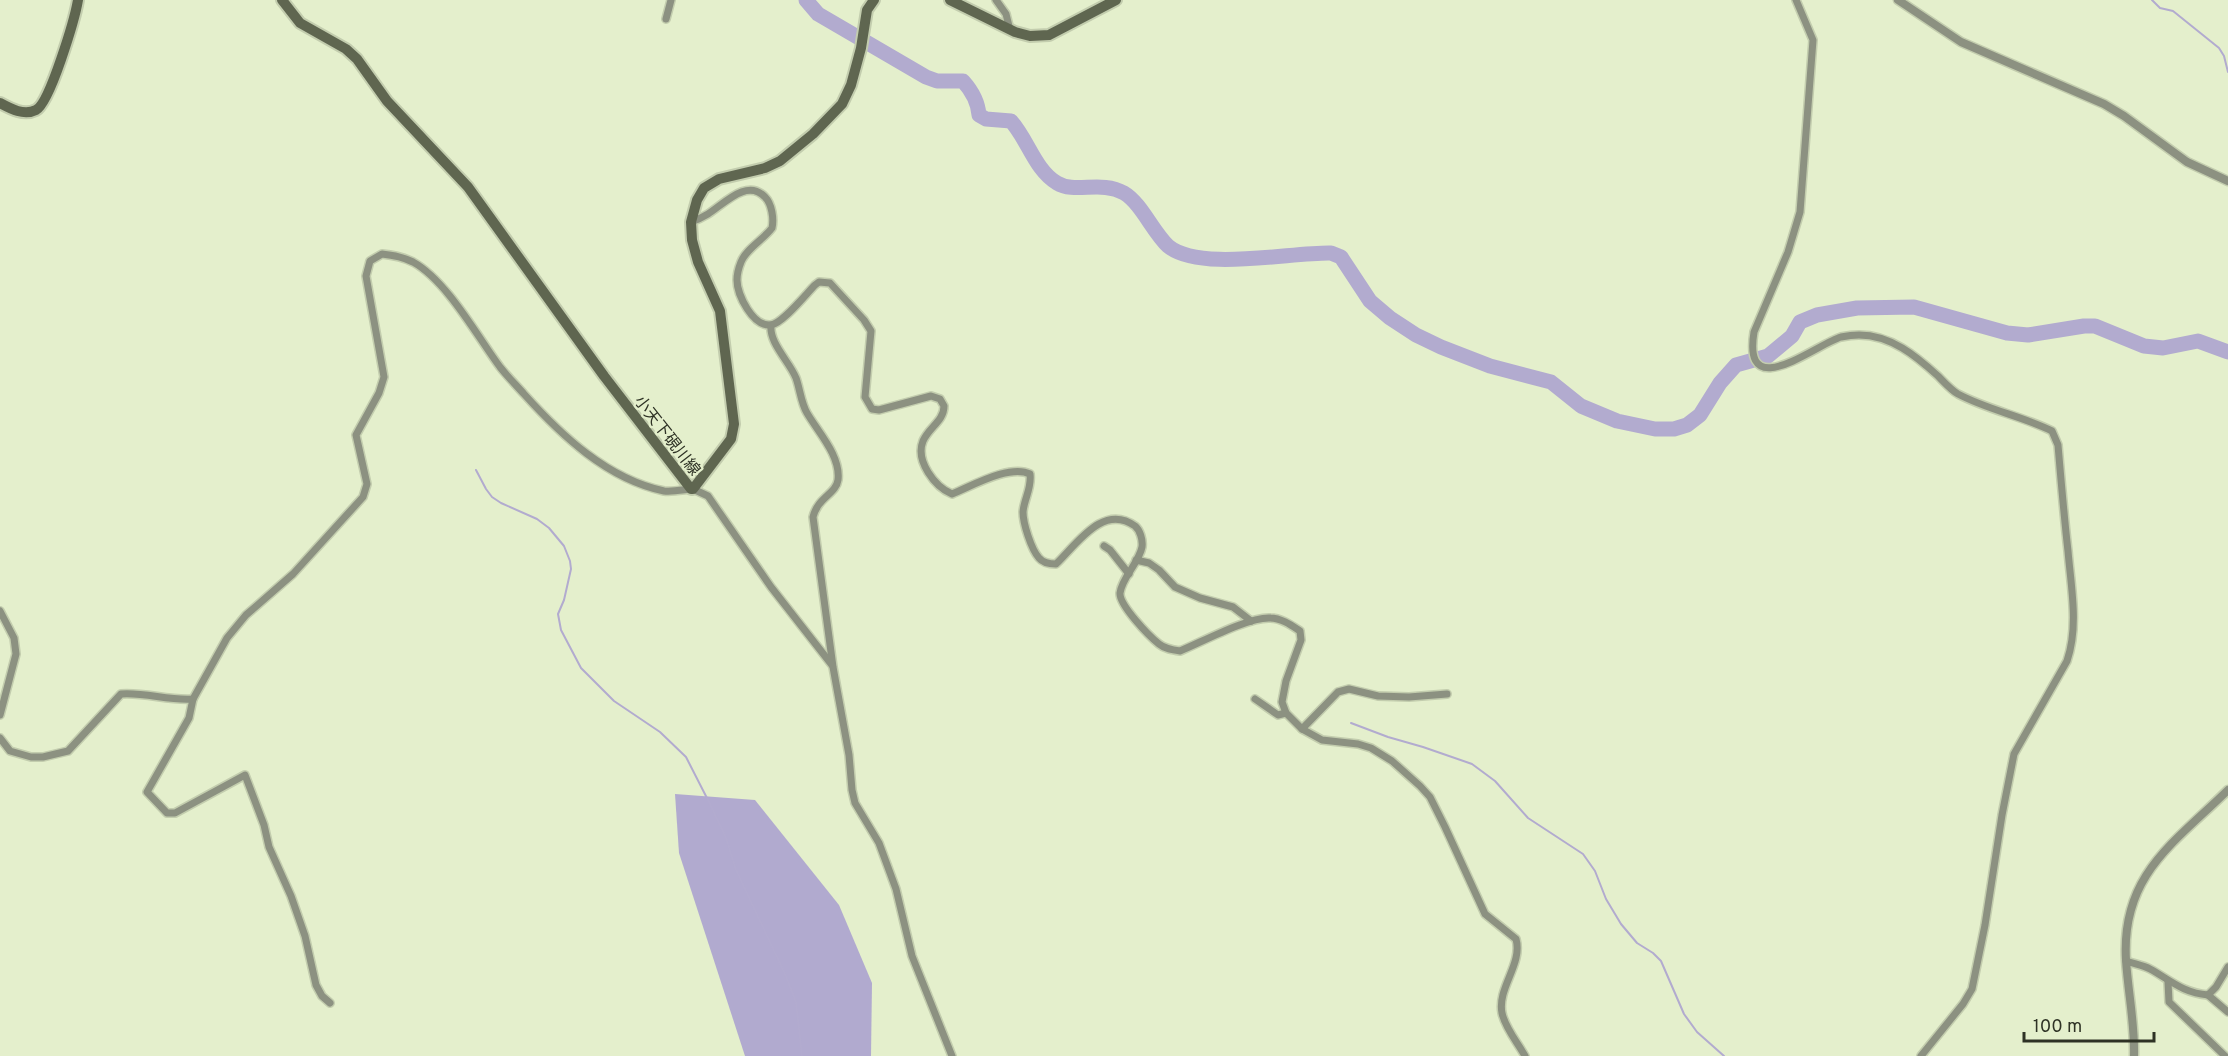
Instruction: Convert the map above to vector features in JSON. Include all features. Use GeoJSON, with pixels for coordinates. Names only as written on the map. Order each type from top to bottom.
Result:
{"type":"FeatureCollection","features":[{"type":"Feature","properties":{"kind":"main road"},"geometry":{"type":"LineString","coordinates":[[0,103],[21,112],[35,110],[43,104],[63,54],[78,0]]}},
{"type":"Feature","properties":{"kind":"main road","name":"小天下硯川線"},"geometry":{"type":"LineString","coordinates":[[282,0],[300,23],[346,49],[357,59],[395,109],[468,187],[604,376],[692,489],[731,439],[734,424],[720,311],[698,262],[692,240],[691,222],[697,200],[704,188],[719,179],[765,168],[780,161],[835,112],[842,104],[851,85],[862,43],[867,10],[874,0]]}},
{"type":"Feature","properties":{"kind":"main road"},"geometry":{"type":"LineString","coordinates":[[950,0],[1010,30],[1030,36],[1049,35],[1116,0]]}},
{"type":"Feature","properties":{"kind":"street"},"geometry":{"type":"LineString","coordinates":[[666,19],[671,0]]}},
{"type":"Feature","properties":{"kind":"street"},"geometry":{"type":"LineString","coordinates":[[996,0],[1006,14],[1010,30]]}},
{"type":"Feature","properties":{"kind":"street"},"geometry":{"type":"LineString","coordinates":[[1796,0],[1813,40],[1800,212],[1788,252],[1754,332],[1752,344],[1755,356],[1766,368],[1775,368],[1817,350],[1840,337],[1861,335],[1881,340],[1903,347],[1915,355],[1957,394],[2052,431],[2058,445],[2072,591],[2074,630],[2071,650],[2014,754],[2006,790],[1986,925],[1972,989],[1963,1004],[1921,1056]]}},
{"type":"Feature","properties":{"kind":"street"},"geometry":{"type":"LineString","coordinates":[[1899,0],[1961,42],[2104,104],[2187,162],[2228,181]]}},
{"type":"Feature","properties":{"kind":"street"},"geometry":{"type":"LineString","coordinates":[[691,222],[706,216],[742,191],[752,189],[763,194],[768,201],[772,215],[772,228],[741,261],[737,281],[741,295],[757,320],[771,325],[780,321],[819,282],[830,283],[864,320],[871,331],[865,397],[872,409],[879,410],[931,396],[940,399],[945,406],[943,416],[924,440],[922,450],[925,467],[939,487],[952,494],[1005,473],[1023,471],[1030,474],[1031,482],[1023,512],[1026,530],[1039,558],[1049,564],[1056,564],[1095,526],[1106,519],[1117,518],[1136,527],[1142,537],[1142,547],[1120,592],[1122,604],[1160,645],[1180,651],[1251,621],[1270,618],[1288,623],[1300,631],[1301,640],[1286,681],[1282,702],[1286,712],[1302,729],[1322,740],[1358,744],[1371,748],[1392,761],[1430,797],[1485,914],[1516,939],[1517,955],[1503,998],[1502,1011],[1525,1056]]}},
{"type":"Feature","properties":{"kind":"street"},"geometry":{"type":"LineString","coordinates":[[330,1003],[322,996],[316,985],[305,936],[291,896],[269,848],[264,825],[245,775],[175,813],[167,813],[147,792],[189,718],[193,699],[227,638],[246,615],[293,574],[363,497],[367,484],[356,435],[379,393],[384,377],[366,276],[370,261],[382,254],[414,262],[432,278],[473,328],[500,368],[578,448],[637,483],[666,491],[692,489],[708,496],[771,587],[833,667]]}},
{"type":"Feature","properties":{"kind":"street"},"geometry":{"type":"LineString","coordinates":[[771,325],[770,333],[795,376],[807,412],[826,441],[838,473],[833,491],[821,500],[815,508],[813,517],[833,667],[855,803],[879,843],[896,889],[912,956],[952,1056]]}},
{"type":"Feature","properties":{"kind":"street"},"geometry":{"type":"LineString","coordinates":[[1104,546],[1110,550],[1129,574]]}},
{"type":"Feature","properties":{"kind":"street"},"geometry":{"type":"LineString","coordinates":[[1136,560],[1149,563],[1175,587],[1200,598],[1233,607],[1251,621]]}},
{"type":"Feature","properties":{"kind":"street"},"geometry":{"type":"LineString","coordinates":[[0,611],[14,638],[16,654],[0,715]]}},
{"type":"Feature","properties":{"kind":"street"},"geometry":{"type":"LineString","coordinates":[[1302,729],[1338,692],[1349,689],[1378,696],[1409,697],[1447,694]]}},
{"type":"Feature","properties":{"kind":"street"},"geometry":{"type":"LineString","coordinates":[[0,738],[10,752],[42,758],[68,751],[122,694],[193,699]]}},
{"type":"Feature","properties":{"kind":"street"},"geometry":{"type":"LineString","coordinates":[[1254,699],[1278,714],[1286,712]]}},
{"type":"Feature","properties":{"kind":"street"},"geometry":{"type":"LineString","coordinates":[[2134,1056],[2126,961],[2128,919],[2134,896],[2163,850],[2228,790]]}},
{"type":"Feature","properties":{"kind":"street"},"geometry":{"type":"LineString","coordinates":[[2126,961],[2149,968],[2168,982],[2196,994],[2208,995],[2228,1012]]}},
{"type":"Feature","properties":{"kind":"street"},"geometry":{"type":"LineString","coordinates":[[2208,995],[2216,987],[2228,967]]}},
{"type":"Feature","properties":{"kind":"street"},"geometry":{"type":"LineString","coordinates":[[2168,982],[2169,1002],[2225,1056]]}},
{"type":"Feature","properties":{"kind":"shaded area"},"geometry":{"type":"Polygon","coordinates":[[[675,794],[755,800],[839,905],[872,983],[871,1056],[745,1056],[679,853],[675,794]]]}},
{"type":"Feature","properties":{"kind":"waterway"},"geometry":{"type":"LineString","coordinates":[[806,0],[818,14],[926,77],[937,81],[963,81],[974,97],[979,115],[986,119],[1011,121],[1037,163],[1049,177],[1064,186],[1115,189],[1124,193],[1136,204],[1168,246],[1182,254],[1201,258],[1246,259],[1331,253],[1341,257],[1370,301],[1416,335],[1490,366],[1551,382],[1581,406],[1617,421],[1655,429],[1674,429],[1687,425],[1700,415],[1720,383],[1736,365],[1768,356],[1792,336],[1800,322],[1817,315],[1857,308],[1914,307],[2007,333],[2028,335],[2095,326],[2144,346],[2163,348],[2198,341],[2228,352]]}},
{"type":"Feature","properties":{"kind":"waterway"},"geometry":{"type":"LineString","coordinates":[[2152,0],[2160,8],[2173,11],[2219,48],[2224,56],[2228,72]]}},
{"type":"Feature","properties":{"kind":"waterway"},"geometry":{"type":"LineString","coordinates":[[476,470],[492,497],[537,519],[549,528],[564,546],[571,569],[564,600],[558,614],[561,630],[581,668],[614,701],[660,732],[686,757],[726,838],[736,870],[796,1002],[802,1056]]}},
{"type":"Feature","properties":{"kind":"waterway"},"geometry":{"type":"LineString","coordinates":[[1351,723],[1472,764],[1495,781],[1528,818],[1583,854],[1595,871],[1606,899],[1621,924],[1637,943],[1661,961],[1684,1014],[1697,1032],[1724,1056]]}}]}
